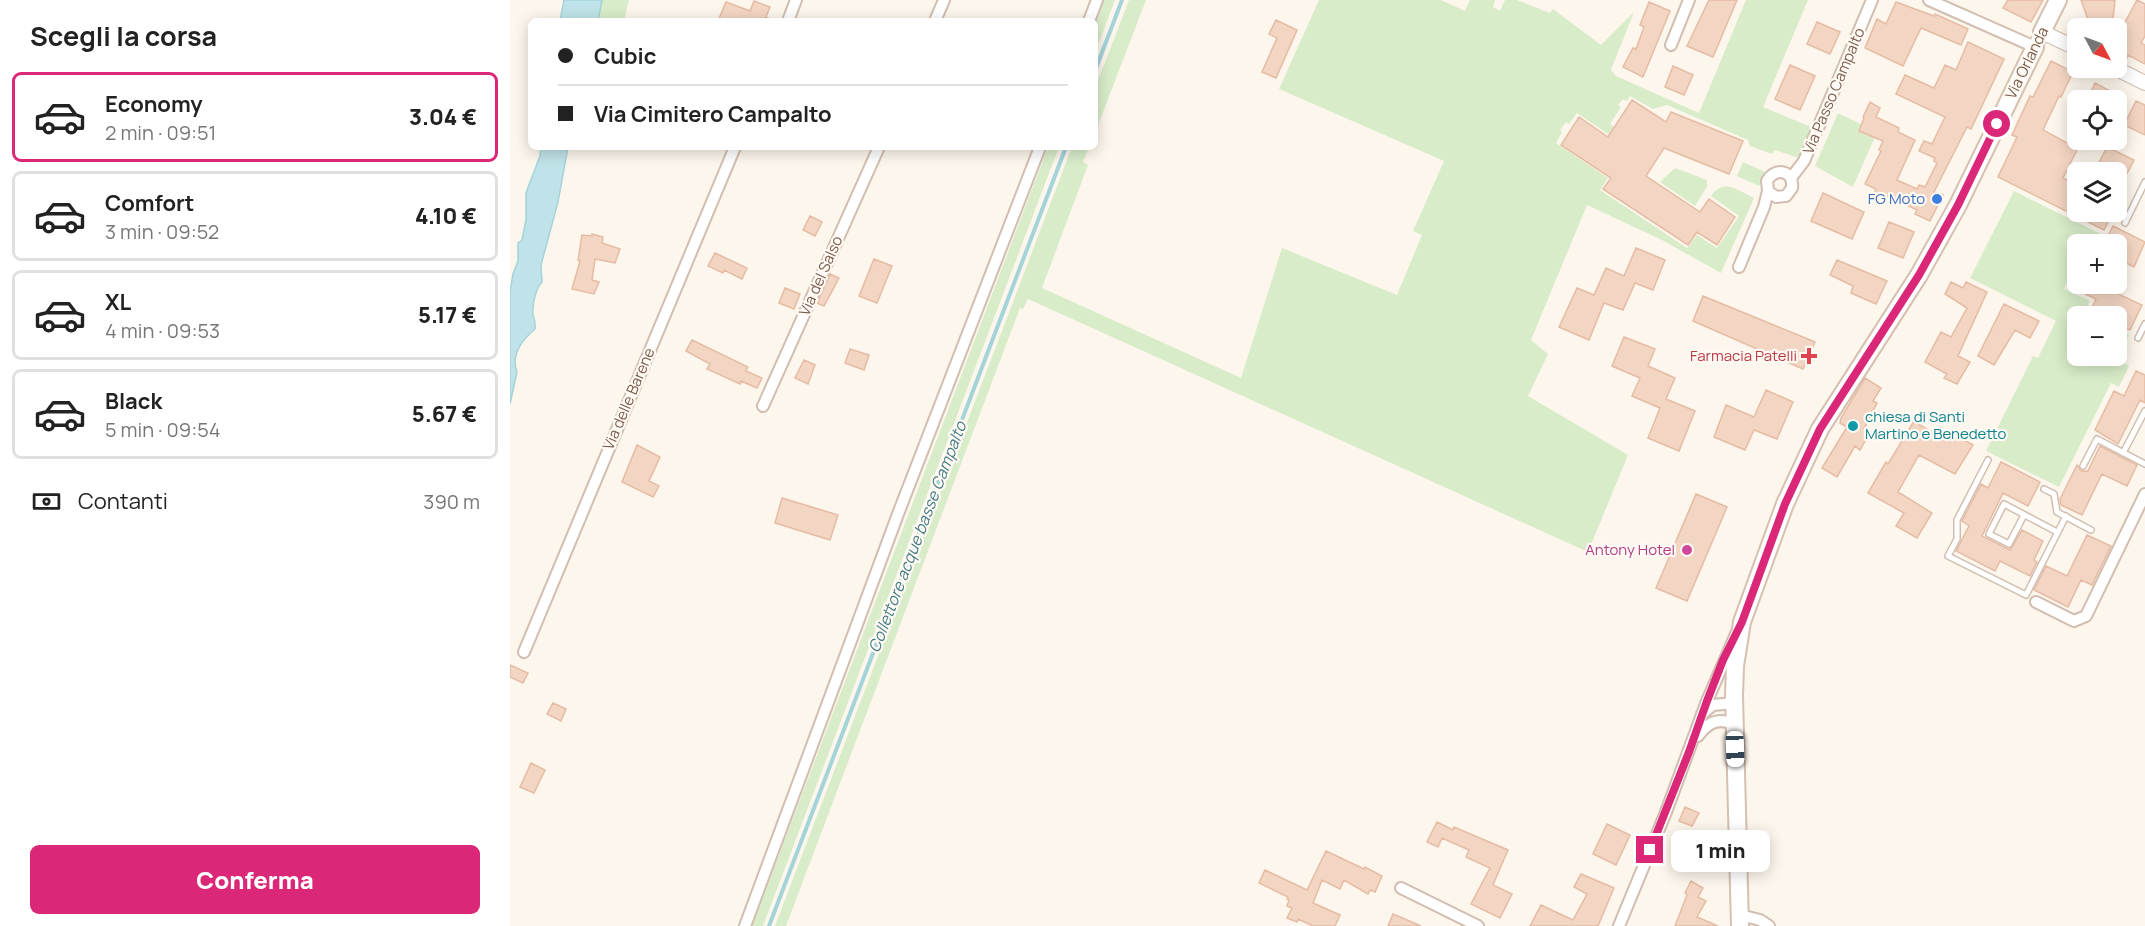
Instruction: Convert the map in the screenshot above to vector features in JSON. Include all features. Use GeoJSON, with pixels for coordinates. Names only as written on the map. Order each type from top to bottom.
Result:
{"type":"FeatureCollection","features":[{"type":"Feature","properties":{"kind":"main road","name":"Via Orlanda"},"geometry":{"type":"LineString","coordinates":[[1740,920],[1734,703],[1735,666],[1742,622],[1785,504],[1820,429],[1919,275],[1958,205],[2058,0]]}},
{"type":"Feature","properties":{"kind":"street"},"geometry":{"type":"LineString","coordinates":[[789,18],[796,0]]}},
{"type":"Feature","properties":{"kind":"street"},"geometry":{"type":"LineString","coordinates":[[936,18],[944,0]]}},
{"type":"Feature","properties":{"kind":"street"},"geometry":{"type":"LineString","coordinates":[[1090,18],[1097,0]]}},
{"type":"Feature","properties":{"kind":"street"},"geometry":{"type":"LineString","coordinates":[[1671,45],[1689,0]]}},
{"type":"Feature","properties":{"kind":"street","name":"Via Passo Campalto"},"geometry":{"type":"LineString","coordinates":[[1768,191],[1776,197],[1786,196],[1792,188],[1791,178],[1804,161],[1872,0]]}},
{"type":"Feature","properties":{"kind":"street"},"geometry":{"type":"LineString","coordinates":[[1929,0],[2039,40],[2067,46]]}},
{"type":"Feature","properties":{"kind":"street"},"geometry":{"type":"LineString","coordinates":[[2127,74],[2145,83]]}},
{"type":"Feature","properties":{"kind":"street","name":"Via delle Barene"},"geometry":{"type":"LineString","coordinates":[[524,652],[734,150]]}},
{"type":"Feature","properties":{"kind":"street","name":"Via del Salso"},"geometry":{"type":"LineString","coordinates":[[763,406],[878,150]]}},
{"type":"Feature","properties":{"kind":"street"},"geometry":{"type":"LineString","coordinates":[[745,926],[903,503],[1039,150]]}},
{"type":"Feature","properties":{"kind":"street"},"geometry":{"type":"LineString","coordinates":[[1739,267],[1764,207],[1768,191],[1767,181],[1773,173],[1784,172],[1791,178]]}},
{"type":"Feature","properties":{"kind":"street"},"geometry":{"type":"LineString","coordinates":[[2036,602],[2074,621],[2086,616],[2145,494]]}},
{"type":"Feature","properties":{"kind":"street"},"geometry":{"type":"LineString","coordinates":[[1619,926],[1689,752],[1723,660],[1742,622]]}},
{"type":"Feature","properties":{"kind":"street"},"geometry":{"type":"LineString","coordinates":[[1702,715],[1713,705],[1734,703]]}},
{"type":"Feature","properties":{"kind":"street"},"geometry":{"type":"LineString","coordinates":[[1689,752],[1699,734],[1708,724],[1718,720],[1734,725]]}},
{"type":"Feature","properties":{"kind":"street"},"geometry":{"type":"LineString","coordinates":[[1401,888],[1478,926]]}},
{"type":"Feature","properties":{"kind":"street"},"geometry":{"type":"LineString","coordinates":[[1740,920],[1761,920],[1769,926]]}},
{"type":"Feature","properties":{"kind":"lane"},"geometry":{"type":"LineString","coordinates":[[2125,223],[2145,183]]}},
{"type":"Feature","properties":{"kind":"lane"},"geometry":{"type":"LineString","coordinates":[[2138,338],[2145,324]]}},
{"type":"Feature","properties":{"kind":"lane"},"geometry":{"type":"LineString","coordinates":[[2123,453],[2145,411]]}},
{"type":"Feature","properties":{"kind":"lane"},"geometry":{"type":"LineString","coordinates":[[2083,466],[2097,439],[2145,464]]}},
{"type":"Feature","properties":{"kind":"lane"},"geometry":{"type":"LineString","coordinates":[[1988,460],[1957,520],[1957,539],[1948,556],[2026,595],[2066,516]]}},
{"type":"Feature","properties":{"kind":"lane"},"geometry":{"type":"LineString","coordinates":[[2044,489],[2054,494],[2057,512],[2091,530]]}},
{"type":"Feature","properties":{"kind":"lane"},"geometry":{"type":"LineString","coordinates":[[2024,515],[2009,544],[1989,534],[2004,504],[2058,532]]}},
{"type":"Feature","properties":{"kind":"green space"},"geometry":{"type":"Polygon","coordinates":[[[602,0],[629,0],[625,18],[599,18],[602,0]]]}},
{"type":"Feature","properties":{"kind":"green space"},"geometry":{"type":"Polygon","coordinates":[[[1104,0],[1115,0],[1098,45],[1098,18],[1104,0]]]}},
{"type":"Feature","properties":{"kind":"green space"},"geometry":{"type":"Polygon","coordinates":[[[1129,0],[1146,0],[1098,125],[1098,80],[1129,0]]]}},
{"type":"Feature","properties":{"kind":"green space"},"geometry":{"type":"Polygon","coordinates":[[[1319,0],[1441,0],[1465,11],[1470,0],[1495,0],[1493,7],[1500,11],[1505,0],[1517,0],[1550,13],[1553,9],[1601,45],[1634,12],[1611,70],[1616,76],[1699,113],[1746,0],[1808,0],[1763,107],[1811,127],[1799,158],[1775,150],[1772,154],[1750,146],[1748,140],[1667,105],[1653,109],[1630,96],[1627,101],[1623,99],[1618,105],[1621,107],[1610,124],[1633,140],[1617,140],[1577,113],[1569,124],[1566,122],[1560,130],[1562,132],[1556,143],[1608,178],[1600,190],[1687,248],[1697,235],[1717,248],[1739,216],[1711,196],[1716,191],[1731,187],[1754,198],[1721,273],[1662,240],[1587,205],[1531,340],[1548,354],[1528,396],[1628,455],[1588,552],[1028,299],[1023,309],[1020,308],[786,926],[775,926],[1071,150],[1088,150],[1083,162],[1088,165],[1042,288],[1241,378],[1282,248],[1397,295],[1422,235],[1413,231],[1444,161],[1279,89],[1319,0]]]}},
{"type":"Feature","properties":{"kind":"green space"},"geometry":{"type":"Polygon","coordinates":[[[1838,113],[1877,132],[1853,187],[1815,166],[1838,113]]]}},
{"type":"Feature","properties":{"kind":"green space"},"geometry":{"type":"Polygon","coordinates":[[[1047,150],[1058,150],[763,926],[752,926],[1047,150]]]}},
{"type":"Feature","properties":{"kind":"green space"},"geometry":{"type":"Polygon","coordinates":[[[1743,162],[1765,172],[1759,186],[1737,176],[1743,162]]]}},
{"type":"Feature","properties":{"kind":"green space"},"geometry":{"type":"Polygon","coordinates":[[[1675,168],[1707,180],[1707,187],[1695,206],[1660,182],[1675,168]]]}},
{"type":"Feature","properties":{"kind":"green space"},"geometry":{"type":"Polygon","coordinates":[[[2014,191],[2067,217],[2067,222],[2077,222],[2101,234],[2067,234],[2067,283],[2064,289],[2067,290],[2067,294],[2075,294],[2090,301],[2088,306],[2067,306],[2067,366],[2129,366],[2119,387],[2111,383],[2059,487],[1986,451],[2033,356],[2038,358],[2056,321],[1970,278],[2014,191]]]}},
{"type":"Feature","properties":{"kind":"water"},"geometry":{"type":"Polygon","coordinates":[[[564,0],[602,0],[599,18],[561,18],[564,0]]]}},
{"type":"Feature","properties":{"kind":"water"},"geometry":{"type":"Polygon","coordinates":[[[541,150],[567,150],[558,202],[541,265],[542,282],[534,302],[535,329],[522,343],[516,354],[517,372],[510,404],[510,292],[518,261],[518,243],[522,240],[526,220],[526,193],[541,150]]]}},
{"type":"Feature","properties":{"kind":"building"},"geometry":{"type":"Polygon","coordinates":[[[1709,0],[1737,0],[1713,57],[1687,46],[1709,0]]]}},
{"type":"Feature","properties":{"kind":"building"},"geometry":{"type":"Polygon","coordinates":[[[2008,0],[2043,0],[2031,22],[2003,8],[2008,0]]]}},
{"type":"Feature","properties":{"kind":"building"},"geometry":{"type":"Polygon","coordinates":[[[2081,0],[2115,0],[2113,18],[2087,18],[2081,0]]]}},
{"type":"Feature","properties":{"kind":"building"},"geometry":{"type":"Polygon","coordinates":[[[2137,0],[2145,4],[2145,36],[2141,43],[2145,45],[2145,64],[2128,55],[2127,58],[2127,19],[2137,0]]]}},
{"type":"Feature","properties":{"kind":"building"},"geometry":{"type":"Polygon","coordinates":[[[754,1],[770,7],[766,17],[768,18],[719,18],[726,2],[750,11],[754,1]]]}},
{"type":"Feature","properties":{"kind":"building"},"geometry":{"type":"Polygon","coordinates":[[[1649,2],[1670,11],[1643,77],[1623,67],[1633,48],[1636,49],[1644,27],[1640,25],[1649,2]]]}},
{"type":"Feature","properties":{"kind":"building"},"geometry":{"type":"Polygon","coordinates":[[[1896,2],[1934,16],[1935,14],[1968,29],[1961,45],[1921,28],[1903,66],[1865,48],[1877,19],[1886,24],[1896,2]]]}},
{"type":"Feature","properties":{"kind":"building"},"geometry":{"type":"Polygon","coordinates":[[[1276,20],[1297,30],[1276,78],[1262,72],[1277,38],[1269,34],[1276,20]]]}},
{"type":"Feature","properties":{"kind":"building"},"geometry":{"type":"Polygon","coordinates":[[[1817,22],[1840,32],[1830,54],[1807,44],[1817,22]]]}},
{"type":"Feature","properties":{"kind":"building"},"geometry":{"type":"Polygon","coordinates":[[[1968,42],[2004,59],[1971,129],[1967,127],[1934,192],[1943,195],[1930,221],[1915,214],[1917,210],[1888,196],[1885,200],[1873,195],[1876,189],[1865,184],[1881,151],[1879,150],[1883,141],[1859,131],[1870,102],[1880,108],[1876,117],[1899,128],[1898,132],[1915,140],[1897,180],[1917,189],[1919,185],[1925,187],[1937,163],[1934,161],[1935,158],[1919,151],[1924,141],[1932,144],[1945,117],[1896,94],[1905,75],[1934,88],[1945,65],[1956,70],[1968,42]]]}},
{"type":"Feature","properties":{"kind":"building"},"geometry":{"type":"Polygon","coordinates":[[[2051,61],[2067,69],[2067,78],[2070,78],[2043,130],[2067,143],[2067,150],[2077,150],[2071,162],[2067,162],[2067,170],[2063,178],[2067,180],[2067,212],[1998,177],[2017,137],[2012,135],[2030,96],[2033,97],[2051,61]]]}},
{"type":"Feature","properties":{"kind":"building"},"geometry":{"type":"Polygon","coordinates":[[[1790,65],[1815,76],[1800,110],[1775,99],[1790,65]]]}},
{"type":"Feature","properties":{"kind":"building"},"geometry":{"type":"Polygon","coordinates":[[[1673,66],[1693,75],[1684,95],[1665,87],[1673,66]]]}},
{"type":"Feature","properties":{"kind":"building"},"geometry":{"type":"Polygon","coordinates":[[[2095,83],[2108,90],[2092,90],[2095,83]]]}},
{"type":"Feature","properties":{"kind":"building"},"geometry":{"type":"Polygon","coordinates":[[[1632,100],[1666,122],[1671,112],[1743,141],[1729,174],[1664,148],[1646,176],[1700,212],[1709,199],[1735,217],[1717,245],[1697,232],[1688,245],[1603,189],[1611,178],[1561,145],[1579,117],[1608,137],[1632,100]]]}},
{"type":"Feature","properties":{"kind":"building"},"geometry":{"type":"Polygon","coordinates":[[[2136,101],[2145,105],[2145,135],[2127,126],[2127,119],[2136,101]]]}},
{"type":"Feature","properties":{"kind":"building"},"geometry":{"type":"Polygon","coordinates":[[[2105,150],[2113,150],[2134,160],[2127,174],[2127,162],[2099,162],[2105,150]]]}},
{"type":"Feature","properties":{"kind":"building"},"geometry":{"type":"Polygon","coordinates":[[[1823,193],[1864,212],[1852,239],[1811,221],[1823,193]]]}},
{"type":"Feature","properties":{"kind":"building"},"geometry":{"type":"Polygon","coordinates":[[[810,216],[822,222],[815,236],[803,230],[810,216]]]}},
{"type":"Feature","properties":{"kind":"building"},"geometry":{"type":"Polygon","coordinates":[[[1889,222],[1914,232],[1903,258],[1878,248],[1889,222]]]}},
{"type":"Feature","properties":{"kind":"building"},"geometry":{"type":"Polygon","coordinates":[[[2088,222],[2108,222],[2104,230],[2088,222]]]}},
{"type":"Feature","properties":{"kind":"building"},"geometry":{"type":"Polygon","coordinates":[[[2113,226],[2145,242],[2134,267],[2127,264],[2127,234],[2109,234],[2113,226]]]}},
{"type":"Feature","properties":{"kind":"building"},"geometry":{"type":"Polygon","coordinates":[[[592,234],[603,237],[602,243],[620,249],[615,263],[595,259],[592,280],[599,282],[594,294],[572,289],[580,261],[578,260],[582,235],[592,236],[592,234]]]}},
{"type":"Feature","properties":{"kind":"building"},"geometry":{"type":"Polygon","coordinates":[[[1636,248],[1665,260],[1653,290],[1635,283],[1623,310],[1604,303],[1589,340],[1559,327],[1577,288],[1594,295],[1606,268],[1624,276],[1636,248]]]}},
{"type":"Feature","properties":{"kind":"building"},"geometry":{"type":"Polygon","coordinates":[[[715,253],[747,268],[742,279],[724,270],[723,273],[708,266],[715,253]]]}},
{"type":"Feature","properties":{"kind":"building"},"geometry":{"type":"Polygon","coordinates":[[[874,259],[892,266],[877,303],[859,296],[874,259]]]}},
{"type":"Feature","properties":{"kind":"building"},"geometry":{"type":"Polygon","coordinates":[[[1837,260],[1887,281],[1876,304],[1851,293],[1853,286],[1830,275],[1837,260]]]}},
{"type":"Feature","properties":{"kind":"building"},"geometry":{"type":"Polygon","coordinates":[[[830,274],[839,278],[824,306],[817,303],[830,274]]]}},
{"type":"Feature","properties":{"kind":"building"},"geometry":{"type":"Polygon","coordinates":[[[1951,282],[1963,288],[1966,282],[1987,292],[1958,356],[1970,362],[1957,384],[1944,378],[1947,374],[1925,362],[1941,332],[1951,337],[1967,308],[1945,294],[1951,282]]]}},
{"type":"Feature","properties":{"kind":"building"},"geometry":{"type":"Polygon","coordinates":[[[785,288],[800,294],[794,309],[779,303],[785,288]]]}},
{"type":"Feature","properties":{"kind":"building"},"geometry":{"type":"Polygon","coordinates":[[[2085,294],[2118,294],[2142,305],[2130,330],[2127,328],[2127,306],[2093,306],[2096,299],[2085,294]]]}},
{"type":"Feature","properties":{"kind":"building"},"geometry":{"type":"Polygon","coordinates":[[[1703,296],[1815,342],[1803,369],[1693,321],[1703,296]]]}},
{"type":"Feature","properties":{"kind":"building"},"geometry":{"type":"Polygon","coordinates":[[[2004,304],[2039,321],[2030,338],[2015,330],[1994,365],[1978,356],[2004,304]]]}},
{"type":"Feature","properties":{"kind":"building"},"geometry":{"type":"Polygon","coordinates":[[[1624,337],[1655,349],[1648,366],[1675,378],[1666,399],[1695,411],[1679,451],[1648,438],[1660,408],[1632,396],[1640,378],[1612,366],[1624,337]]]}},
{"type":"Feature","properties":{"kind":"building"},"geometry":{"type":"Polygon","coordinates":[[[692,340],[748,367],[746,371],[762,378],[757,388],[741,381],[740,384],[707,369],[710,364],[686,351],[692,340]]]}},
{"type":"Feature","properties":{"kind":"building"},"geometry":{"type":"Polygon","coordinates":[[[850,349],[869,355],[864,370],[845,363],[850,349]]]}},
{"type":"Feature","properties":{"kind":"building"},"geometry":{"type":"Polygon","coordinates":[[[804,360],[815,365],[808,384],[795,378],[804,360]]]}},
{"type":"Feature","properties":{"kind":"building"},"geometry":{"type":"Polygon","coordinates":[[[2136,371],[2145,375],[2145,403],[2140,400],[2118,444],[2095,430],[2114,391],[2124,396],[2136,371]]]}},
{"type":"Feature","properties":{"kind":"building","name":"chiesa di Santi Martino e Benedetto"},"geometry":{"type":"Polygon","coordinates":[[[1865,378],[1881,388],[1873,401],[1877,403],[1864,429],[1870,432],[1860,450],[1855,446],[1837,477],[1822,468],[1847,427],[1840,423],[1841,418],[1865,378]]]}},
{"type":"Feature","properties":{"kind":"building"},"geometry":{"type":"Polygon","coordinates":[[[1766,390],[1793,402],[1777,439],[1754,430],[1745,450],[1714,437],[1726,405],[1754,417],[1766,390]]]}},
{"type":"Feature","properties":{"kind":"building"},"geometry":{"type":"Polygon","coordinates":[[[1914,421],[1945,441],[1950,432],[1973,445],[1955,474],[1919,455],[1898,492],[1932,513],[1917,538],[1896,526],[1904,513],[1868,493],[1914,421]]]}},
{"type":"Feature","properties":{"kind":"building"},"geometry":{"type":"Polygon","coordinates":[[[637,445],[660,457],[649,481],[659,486],[653,497],[622,482],[637,445]]]}},
{"type":"Feature","properties":{"kind":"building"},"geometry":{"type":"Polygon","coordinates":[[[2100,446],[2137,465],[2127,486],[2102,474],[2082,515],[2061,505],[2060,499],[2077,465],[2081,471],[2088,471],[2100,446]]]}},
{"type":"Feature","properties":{"kind":"building"},"geometry":{"type":"Polygon","coordinates":[[[2001,462],[2040,482],[2028,506],[2003,493],[1982,536],[2010,550],[2022,530],[2043,541],[2034,560],[2037,562],[2030,576],[2000,561],[1995,571],[1956,551],[1969,526],[1962,521],[1981,484],[1988,488],[2001,462]]]}},
{"type":"Feature","properties":{"kind":"building"},"geometry":{"type":"Polygon","coordinates":[[[1696,494],[1727,507],[1687,601],[1656,588],[1696,494]]]}},
{"type":"Feature","properties":{"kind":"building"},"geometry":{"type":"Polygon","coordinates":[[[782,498],[838,515],[830,540],[775,523],[782,498]]]}},
{"type":"Feature","properties":{"kind":"building"},"geometry":{"type":"Polygon","coordinates":[[[2087,535],[2111,546],[2092,585],[2081,580],[2068,607],[2034,590],[2046,566],[2067,576],[2087,535]]]}},
{"type":"Feature","properties":{"kind":"building"},"geometry":{"type":"Polygon","coordinates":[[[510,665],[528,673],[523,683],[510,677],[510,665]]]}},
{"type":"Feature","properties":{"kind":"building"},"geometry":{"type":"Polygon","coordinates":[[[553,703],[566,709],[561,721],[547,714],[553,703]]]}},
{"type":"Feature","properties":{"kind":"building"},"geometry":{"type":"Polygon","coordinates":[[[531,763],[545,770],[534,793],[520,787],[531,763]]]}},
{"type":"Feature","properties":{"kind":"building"},"geometry":{"type":"Polygon","coordinates":[[[1685,807],[1699,813],[1692,826],[1679,821],[1685,807]]]}},
{"type":"Feature","properties":{"kind":"building"},"geometry":{"type":"Polygon","coordinates":[[[1437,822],[1508,850],[1493,885],[1512,894],[1500,918],[1471,904],[1490,868],[1466,857],[1469,850],[1442,838],[1438,847],[1427,842],[1437,822]]]}},
{"type":"Feature","properties":{"kind":"building"},"geometry":{"type":"Polygon","coordinates":[[[1607,824],[1630,835],[1616,865],[1593,854],[1607,824]]]}},
{"type":"Feature","properties":{"kind":"building"},"geometry":{"type":"Polygon","coordinates":[[[1326,851],[1382,876],[1375,892],[1370,890],[1368,894],[1344,880],[1340,889],[1322,880],[1313,903],[1340,915],[1335,926],[1313,926],[1298,919],[1297,922],[1287,918],[1292,908],[1287,906],[1288,897],[1259,883],[1265,870],[1307,890],[1326,851]]]}},
{"type":"Feature","properties":{"kind":"building"},"geometry":{"type":"Polygon","coordinates":[[[1581,874],[1614,888],[1598,926],[1530,926],[1541,905],[1573,920],[1587,894],[1574,887],[1581,874]]]}},
{"type":"Feature","properties":{"kind":"building"},"geometry":{"type":"Polygon","coordinates":[[[1691,881],[1703,888],[1698,897],[1706,901],[1697,917],[1718,926],[1675,926],[1691,881]]]}},
{"type":"Feature","properties":{"kind":"building"},"geometry":{"type":"Polygon","coordinates":[[[1393,914],[1421,926],[1388,926],[1393,914]]]}},
{"type":"Feature","properties":{"kind":"waterway","name":"Collettore acque basse Campalto"},"geometry":{"type":"LineString","coordinates":[[1098,63],[1122,0]]}},
{"type":"Feature","properties":{"kind":"waterway","name":"Collettore acque basse Campalto"},"geometry":{"type":"LineString","coordinates":[[769,926],[1065,150]]}},
{"type":"Feature","properties":{"kind":"place","name":"FG Moto"},"geometry":{"type":"Point","coordinates":[1937,199]}},
{"type":"Feature","properties":{"kind":"place","name":"Farmacia Patelli"},"geometry":{"type":"Point","coordinates":[1809,356]}},
{"type":"Feature","properties":{"kind":"place","name":"chiesa di Santi Martino e Benedetto"},"geometry":{"type":"Point","coordinates":[1853,426]}},
{"type":"Feature","properties":{"kind":"place","name":"Antony Hotel"},"geometry":{"type":"Point","coordinates":[1687,550]}},
{"type":"Feature","properties":{"kind":"route"},"geometry":{"type":"LineString","coordinates":[[1650,850],[1723,660],[1742,622],[1785,504],[1820,429],[1919,275],[1958,205],[1997,124]]}}]}
